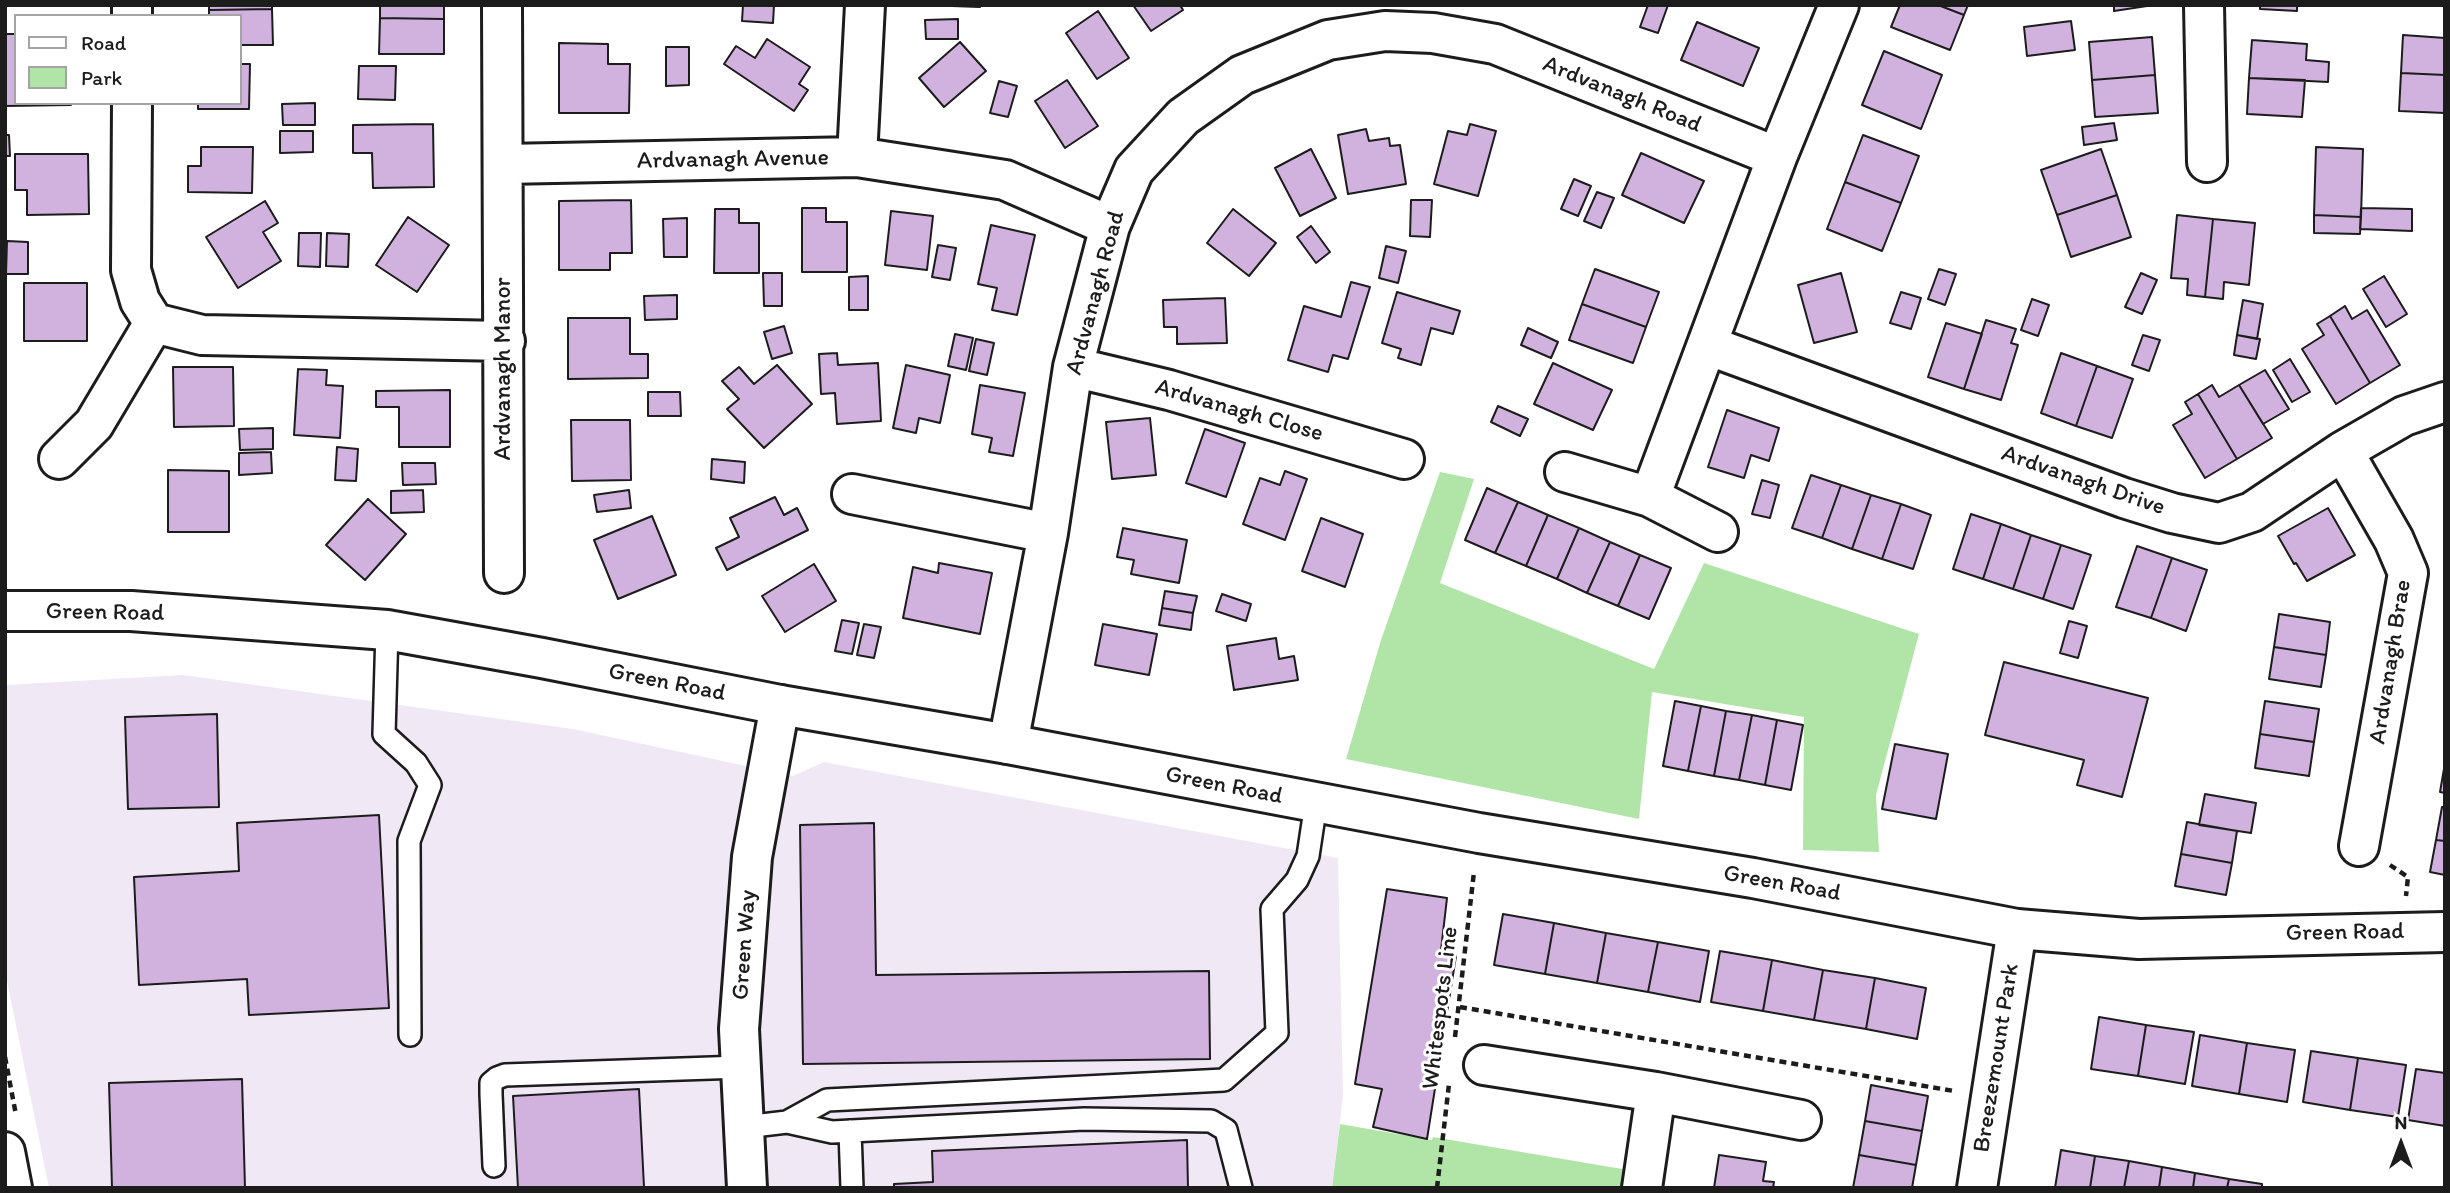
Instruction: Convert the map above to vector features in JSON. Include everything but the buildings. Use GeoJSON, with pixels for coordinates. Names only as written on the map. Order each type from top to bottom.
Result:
{"type":"FeatureCollection","features":[{"type":"Feature","properties":{"kind":"main road"},"geometry":{"type":"LineString","coordinates":[[502,5],[504,164]]}},
{"type":"Feature","properties":{"kind":"main road"},"geometry":{"type":"LineString","coordinates":[[857,157],[865,5]]}},
{"type":"Feature","properties":{"kind":"main road"},"geometry":{"type":"LineString","coordinates":[[1650,496],[1777,157],[1839,5]]}},
{"type":"Feature","properties":{"kind":"main road"},"geometry":{"type":"LineString","coordinates":[[2204,5],[2207,162]]}},
{"type":"Feature","properties":{"kind":"main road","name":"Ardvanagh Road"},"geometry":{"type":"LineString","coordinates":[[1008,744],[1048,533],[1073,367],[1110,226],[1134,170],[1183,117],[1242,75],[1328,40],[1385,31],[1431,19],[1777,157]]}},
{"type":"Feature","properties":{"kind":"main road"},"geometry":{"type":"LineString","coordinates":[[132,105],[131,270],[140,301],[154,323],[202,335],[505,341]]}},
{"type":"Feature","properties":{"kind":"main road","name":"Ardvanagh Avenue"},"geometry":{"type":"LineString","coordinates":[[504,164],[857,157],[1005,180],[1110,226]]}},
{"type":"Feature","properties":{"kind":"main road","name":"Ardvanagh Manor"},"geometry":{"type":"LineString","coordinates":[[504,164],[504,573]]}},
{"type":"Feature","properties":{"kind":"main road"},"geometry":{"type":"LineString","coordinates":[[59,459],[94,424],[154,323]]}},
{"type":"Feature","properties":{"kind":"main road","name":"Ardvanagh Drive"},"geometry":{"type":"LineString","coordinates":[[1707,345],[2124,498],[2172,513],[2218,523],[2252,512],[2343,451],[2404,416],[2445,402]]}},
{"type":"Feature","properties":{"kind":"main road","name":"Ardvanagh Close"},"geometry":{"type":"LineString","coordinates":[[1073,367],[1169,390],[1404,459]]}},
{"type":"Feature","properties":{"kind":"main road","name":"Ardvanagh Brae"},"geometry":{"type":"LineString","coordinates":[[2343,451],[2394,540],[2408,573],[2359,846]]}},
{"type":"Feature","properties":{"kind":"main road"},"geometry":{"type":"LineString","coordinates":[[1565,472],[1650,496],[1718,532]]}},
{"type":"Feature","properties":{"kind":"main road"},"geometry":{"type":"LineString","coordinates":[[852,494],[1048,533]]}},
{"type":"Feature","properties":{"kind":"main road","name":"Green Road"},"geometry":{"type":"LineString","coordinates":[[5,611],[131,611],[387,630],[780,705],[1008,744],[1479,833],[1753,878],[2017,929],[2139,939],[2445,932]]}},
{"type":"Feature","properties":{"kind":"main road","name":"Green Way"},"geometry":{"type":"LineString","coordinates":[[747,1188],[738,1029],[752,857],[780,705]]}},
{"type":"Feature","properties":{"kind":"main road","name":"Breezemount Park"},"geometry":{"type":"LineString","coordinates":[[1977,1188],[2017,929]]}},
{"type":"Feature","properties":{"kind":"main road"},"geometry":{"type":"LineString","coordinates":[[1467,1072],[1656,1092],[1801,1119]]}},
{"type":"Feature","properties":{"kind":"main road"},"geometry":{"type":"LineString","coordinates":[[1642,1188],[1656,1092]]}},
{"type":"Feature","properties":{"kind":"main road"},"geometry":{"type":"LineString","coordinates":[[5,1152],[12,1188]]}},
{"type":"Feature","properties":{"kind":"lane"},"geometry":{"type":"LineString","coordinates":[[387,630],[384,734],[416,763],[430,786],[409,841],[410,1035]]}},
{"type":"Feature","properties":{"kind":"lane"},"geometry":{"type":"LineString","coordinates":[[787,1122],[827,1100],[1224,1080],[1277,1033],[1272,909],[1297,880],[1308,856],[1316,803]]}},
{"type":"Feature","properties":{"kind":"lane"},"geometry":{"type":"LineString","coordinates":[[494,1166],[491,1083],[497,1078],[505,1075],[741,1066]]}},
{"type":"Feature","properties":{"kind":"lane"},"geometry":{"type":"LineString","coordinates":[[745,1127],[787,1122],[832,1132],[850,1132],[1084,1119],[1211,1121],[1227,1130],[1241,1188]]}},
{"type":"Feature","properties":{"kind":"lane"},"geometry":{"type":"LineString","coordinates":[[850,1132],[852,1188]]}},
{"type":"Feature","properties":{"kind":"path"},"geometry":{"type":"LineString","coordinates":[[1467,1072],[1452,1060],[1479,833]]}},
{"type":"Feature","properties":{"kind":"path","name":"Whitespots Line"},"geometry":{"type":"LineString","coordinates":[[1455,1038],[1479,833]]}},
{"type":"Feature","properties":{"kind":"path"},"geometry":{"type":"LineString","coordinates":[[2359,846],[2408,877],[2402,931]]}},
{"type":"Feature","properties":{"kind":"path"},"geometry":{"type":"LineString","coordinates":[[1460,1007],[1992,1098]]}},
{"type":"Feature","properties":{"kind":"path","name":"Whitespots Line"},"geometry":{"type":"LineString","coordinates":[[1437,1188],[1467,1072]]}},
{"type":"Feature","properties":{"kind":"shaded area"},"geometry":{"type":"Polygon","coordinates":[[[183,675],[573,729],[793,776],[824,762],[1338,858],[1343,1096],[1332,1188],[49,1188],[5,971],[5,685],[183,675]]]}},
{"type":"Feature","properties":{"kind":"green space"},"geometry":{"type":"Polygon","coordinates":[[[1440,472],[1474,479],[1440,583],[1654,669],[1704,563],[1919,634],[1876,795],[1879,852],[1803,850],[1804,717],[1652,692],[1639,819],[1346,759],[1381,640],[1440,472]]]}},
{"type":"Feature","properties":{"kind":"green space"},"geometry":{"type":"Polygon","coordinates":[[[1340,1124],[1634,1171],[1631,1188],[1332,1188],[1340,1124]]]}}]}
